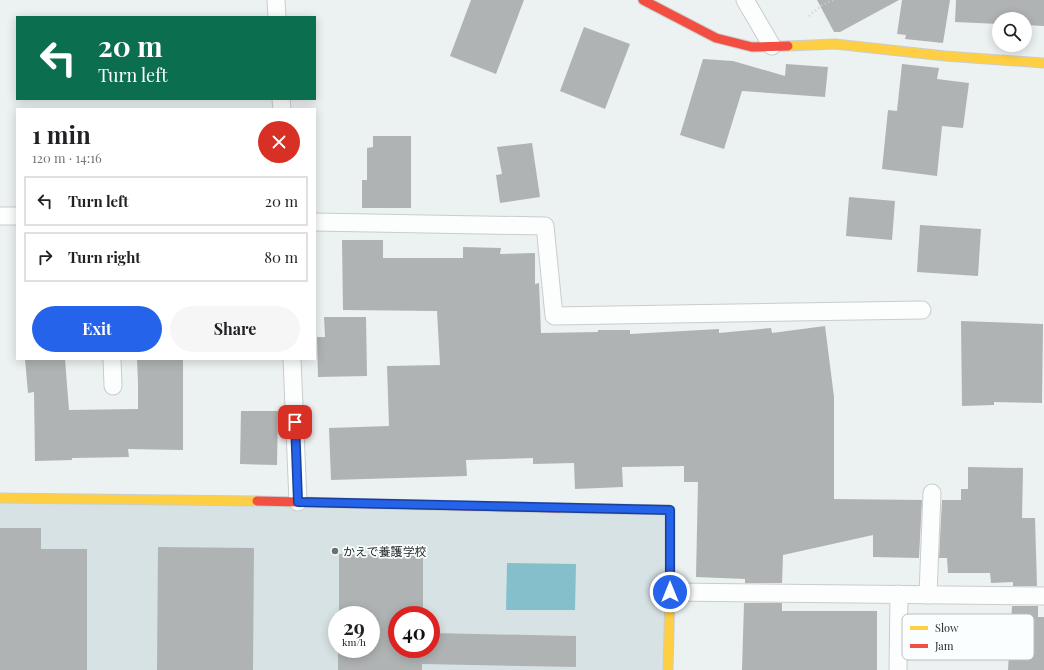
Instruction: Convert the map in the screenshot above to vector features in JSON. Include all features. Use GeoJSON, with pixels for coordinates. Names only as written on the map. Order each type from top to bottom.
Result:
{"type":"FeatureCollection","features":[{"type":"Feature","properties":{"kind":"street"},"geometry":{"type":"LineString","coordinates":[[643,0],[716,38],[752,47],[835,44],[945,56],[1044,63]]}},
{"type":"Feature","properties":{"kind":"street"},"geometry":{"type":"LineString","coordinates":[[0,498],[298,502],[670,510],[668,670]]}},
{"type":"Feature","properties":{"kind":"lane"},"geometry":{"type":"LineString","coordinates":[[276,0],[277,16]]}},
{"type":"Feature","properties":{"kind":"lane"},"geometry":{"type":"LineString","coordinates":[[745,0],[772,46]]}},
{"type":"Feature","properties":{"kind":"lane"},"geometry":{"type":"LineString","coordinates":[[0,216],[16,216]]}},
{"type":"Feature","properties":{"kind":"lane"},"geometry":{"type":"LineString","coordinates":[[316,222],[545,226],[554,316],[922,310]]}},
{"type":"Feature","properties":{"kind":"lane"},"geometry":{"type":"LineString","coordinates":[[112,360],[113,386]]}},
{"type":"Feature","properties":{"kind":"lane"},"geometry":{"type":"LineString","coordinates":[[292,360],[298,502]]}},
{"type":"Feature","properties":{"kind":"lane"},"geometry":{"type":"LineString","coordinates":[[928,595],[932,493]]}},
{"type":"Feature","properties":{"kind":"lane"},"geometry":{"type":"LineString","coordinates":[[670,592],[1044,596]]}},
{"type":"Feature","properties":{"kind":"lane"},"geometry":{"type":"LineString","coordinates":[[898,670],[900,594]]}},
{"type":"Feature","properties":{"kind":"shaded area","name":"かえで養護学校"},"geometry":{"type":"Polygon","coordinates":[[[0,498],[670,510],[668,670],[0,670],[0,498]]]}},
{"type":"Feature","properties":{"kind":"water"},"geometry":{"type":"Polygon","coordinates":[[[507,563],[576,564],[575,610],[506,610],[507,563]]]}},
{"type":"Feature","properties":{"kind":"building"},"geometry":{"type":"Polygon","coordinates":[[[471,0],[524,0],[496,74],[450,56],[471,0]]]}},
{"type":"Feature","properties":{"kind":"building"},"geometry":{"type":"Polygon","coordinates":[[[817,0],[899,0],[840,32],[834,32],[817,0]]]}},
{"type":"Feature","properties":{"kind":"building"},"geometry":{"type":"Polygon","coordinates":[[[902,0],[950,0],[943,43],[905,39],[906,35],[897,34],[902,0]]]}},
{"type":"Feature","properties":{"kind":"building"},"geometry":{"type":"Polygon","coordinates":[[[956,0],[1044,0],[1044,26],[1032,25],[1032,12],[992,12],[992,24],[955,22],[956,0]]]}},
{"type":"Feature","properties":{"kind":"building"},"geometry":{"type":"Polygon","coordinates":[[[584,27],[630,44],[605,109],[560,91],[584,27]]]}},
{"type":"Feature","properties":{"kind":"building"},"geometry":{"type":"Polygon","coordinates":[[[703,59],[733,61],[785,76],[786,64],[828,67],[825,97],[742,91],[724,149],[680,135],[703,59]]]}},
{"type":"Feature","properties":{"kind":"building"},"geometry":{"type":"Polygon","coordinates":[[[902,64],[939,68],[937,79],[969,83],[963,128],[942,126],[937,176],[882,169],[888,110],[897,111],[902,64]]]}},
{"type":"Feature","properties":{"kind":"building"},"geometry":{"type":"Polygon","coordinates":[[[373,136],[411,136],[411,208],[362,208],[362,180],[367,180],[367,148],[373,147],[373,136]]]}},
{"type":"Feature","properties":{"kind":"building"},"geometry":{"type":"Polygon","coordinates":[[[532,143],[540,197],[500,203],[496,175],[502,174],[497,147],[532,143]]]}},
{"type":"Feature","properties":{"kind":"building"},"geometry":{"type":"Polygon","coordinates":[[[849,197],[895,201],[892,240],[846,236],[849,197]]]}},
{"type":"Feature","properties":{"kind":"building"},"geometry":{"type":"Polygon","coordinates":[[[920,225],[981,229],[978,276],[917,272],[920,225]]]}},
{"type":"Feature","properties":{"kind":"building"},"geometry":{"type":"Polygon","coordinates":[[[342,240],[383,240],[383,258],[463,258],[463,247],[501,248],[500,254],[535,253],[535,284],[539,283],[541,333],[630,330],[630,334],[719,329],[719,333],[771,328],[772,333],[825,326],[834,397],[834,499],[922,500],[919,558],[873,557],[873,535],[783,555],[782,583],[745,583],[745,579],[696,577],[698,482],[684,482],[684,466],[622,467],[623,487],[575,489],[574,463],[533,464],[533,458],[466,460],[467,476],[331,480],[329,428],[389,426],[387,366],[440,365],[437,311],[343,310],[342,240]]]}},
{"type":"Feature","properties":{"kind":"building"},"geometry":{"type":"Polygon","coordinates":[[[324,317],[366,317],[367,376],[318,377],[317,337],[325,337],[324,317]]]}},
{"type":"Feature","properties":{"kind":"building"},"geometry":{"type":"Polygon","coordinates":[[[961,321],[1043,324],[1042,403],[994,402],[994,405],[962,406],[961,321]]]}},
{"type":"Feature","properties":{"kind":"building"},"geometry":{"type":"Polygon","coordinates":[[[25,360],[65,360],[69,410],[138,409],[137,360],[183,360],[183,450],[128,449],[129,457],[72,458],[72,460],[35,461],[34,392],[28,393],[25,360]]]}},
{"type":"Feature","properties":{"kind":"building"},"geometry":{"type":"Polygon","coordinates":[[[241,411],[278,411],[277,465],[240,464],[241,411]]]}},
{"type":"Feature","properties":{"kind":"building"},"geometry":{"type":"Polygon","coordinates":[[[968,467],[1023,468],[1022,518],[1035,518],[1037,586],[1013,586],[1013,582],[991,583],[990,573],[948,573],[947,558],[939,558],[942,500],[961,500],[961,489],[968,489],[968,467]]]}},
{"type":"Feature","properties":{"kind":"building"},"geometry":{"type":"Polygon","coordinates":[[[0,528],[41,528],[41,549],[87,549],[87,670],[0,670],[0,528]]]}},
{"type":"Feature","properties":{"kind":"building"},"geometry":{"type":"Polygon","coordinates":[[[158,547],[254,548],[253,670],[157,670],[158,547]]]}},
{"type":"Feature","properties":{"kind":"building"},"geometry":{"type":"Polygon","coordinates":[[[339,554],[423,555],[423,606],[388,606],[388,658],[440,658],[440,633],[576,636],[576,667],[422,664],[422,670],[338,670],[338,658],[380,658],[380,606],[339,606],[339,554]]]}},
{"type":"Feature","properties":{"kind":"building"},"geometry":{"type":"Polygon","coordinates":[[[744,603],[782,603],[782,611],[877,611],[877,670],[742,670],[744,603]]]}},
{"type":"Feature","properties":{"kind":"building"},"geometry":{"type":"Polygon","coordinates":[[[1012,606],[1038,606],[1038,617],[1044,617],[1044,670],[1008,670],[1009,660],[1034,660],[1034,614],[1012,614],[1012,606]]]}},
{"type":"Feature","properties":{"kind":"traffic: slow"},"geometry":{"type":"LineString","coordinates":[[788,46],[835,44],[945,56],[1044,63]]}},
{"type":"Feature","properties":{"kind":"traffic: slow"},"geometry":{"type":"LineString","coordinates":[[0,498],[257,501]]}},
{"type":"Feature","properties":{"kind":"traffic: slow"},"geometry":{"type":"LineString","coordinates":[[558,508],[670,510],[668,670]]}},
{"type":"Feature","properties":{"kind":"traffic: jam"},"geometry":{"type":"LineString","coordinates":[[643,0],[716,38],[752,47],[788,46]]}},
{"type":"Feature","properties":{"kind":"traffic: jam"},"geometry":{"type":"LineString","coordinates":[[257,501],[558,508]]}},
{"type":"Feature","properties":{"kind":"place","name":"かえで養護学校"},"geometry":{"type":"Point","coordinates":[335,551]}},
{"type":"Feature","properties":{"kind":"route"},"geometry":{"type":"LineString","coordinates":[[295,422],[298,502],[670,510],[670,592]]}}]}
